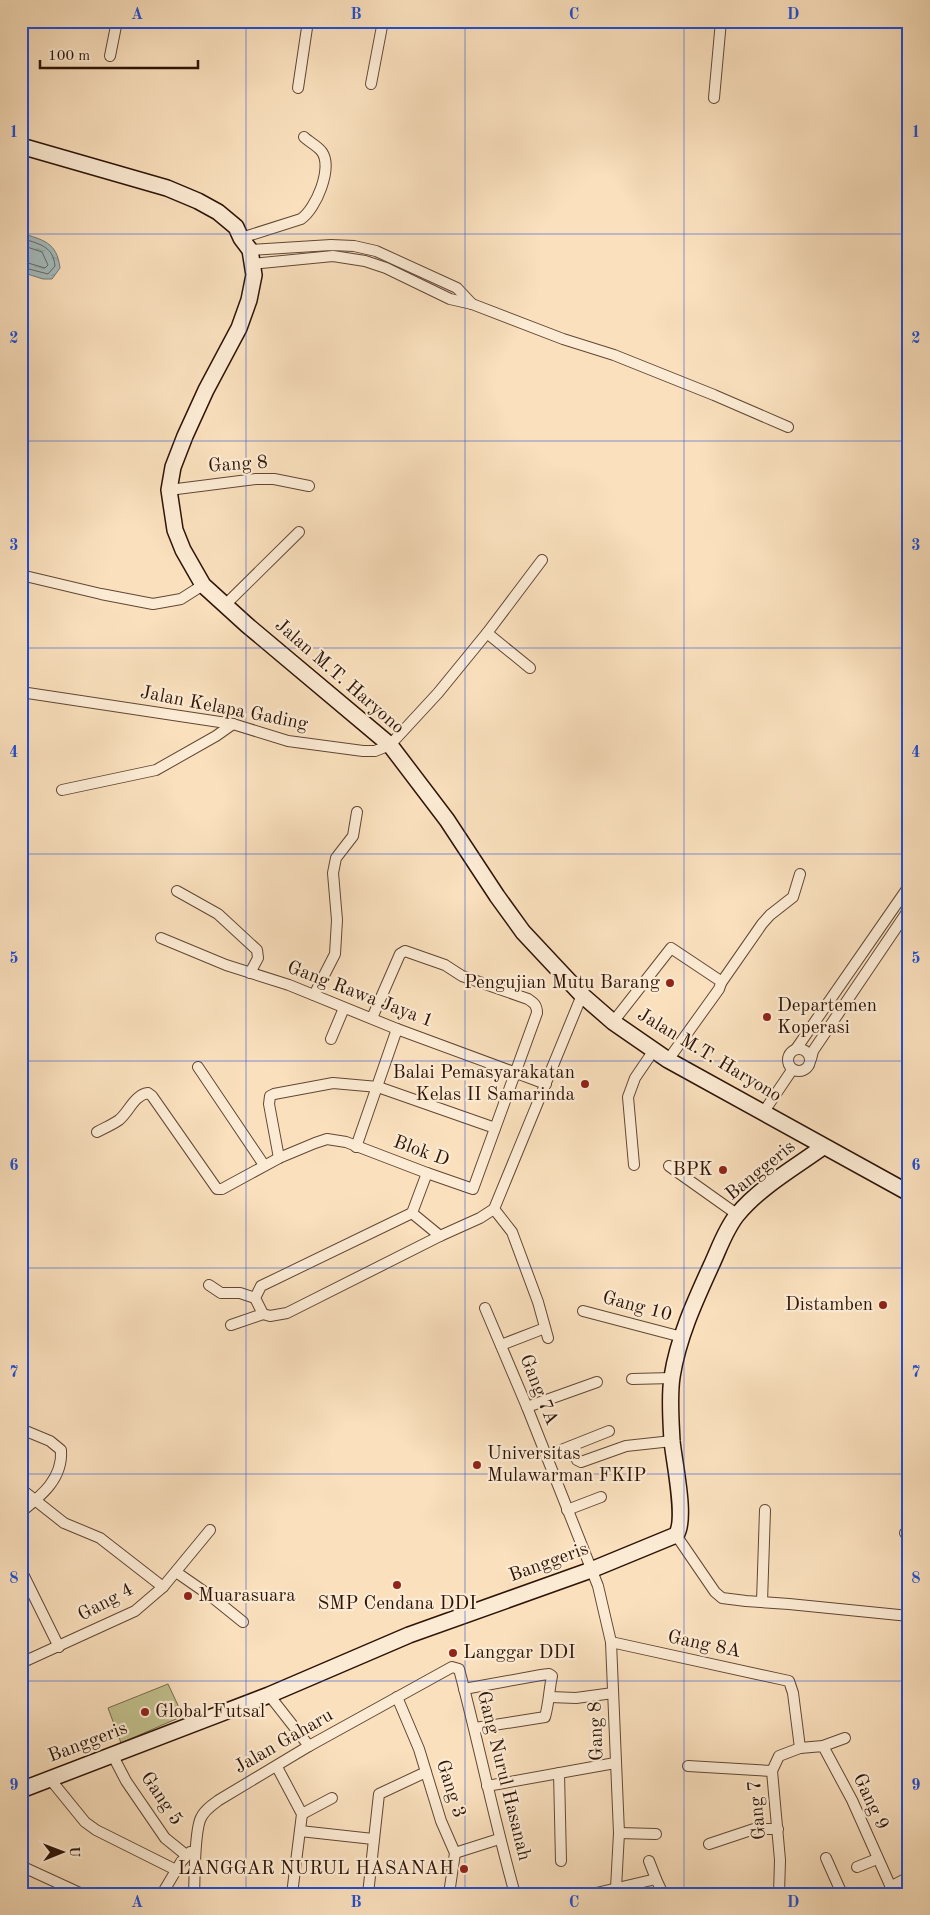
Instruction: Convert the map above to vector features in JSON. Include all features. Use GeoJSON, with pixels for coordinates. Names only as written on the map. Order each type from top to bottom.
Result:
{"type":"FeatureCollection","features":[{"type":"Feature","properties":{"kind":"main road"},"geometry":{"type":"LineString","coordinates":[[21,146],[167,188],[198,201],[218,212],[236,227],[248,250]]}},
{"type":"Feature","properties":{"kind":"main road","name":"Jalan M.T. Haryono"},"geometry":{"type":"LineString","coordinates":[[248,250],[254,275],[249,300],[239,328],[206,390],[185,436],[173,467],[169,490],[175,530],[183,550],[203,585],[390,745],[447,820],[523,932],[582,995],[613,1022],[668,1060],[909,1193]]}},
{"type":"Feature","properties":{"kind":"main road","name":"Banggeris"},"geometry":{"type":"LineString","coordinates":[[21,1790],[269,1695],[409,1635],[591,1570],[676,1535],[681,1521],[672,1441],[672,1378],[682,1337],[726,1232],[738,1215],[749,1202],[776,1180],[823,1147]]}},
{"type":"Feature","properties":{"kind":"street"},"geometry":{"type":"LineString","coordinates":[[110,56],[117,21]]}},
{"type":"Feature","properties":{"kind":"street"},"geometry":{"type":"LineString","coordinates":[[298,88],[304,37],[308,21]]}},
{"type":"Feature","properties":{"kind":"street"},"geometry":{"type":"LineString","coordinates":[[371,84],[383,21]]}},
{"type":"Feature","properties":{"kind":"street"},"geometry":{"type":"LineString","coordinates":[[714,98],[721,21]]}},
{"type":"Feature","properties":{"kind":"street"},"geometry":{"type":"LineString","coordinates":[[248,250],[308,214],[318,195],[324,176],[326,160],[321,150],[304,137]]}},
{"type":"Feature","properties":{"kind":"street"},"geometry":{"type":"LineString","coordinates":[[248,250],[331,245],[354,246],[376,251],[457,288],[472,304],[563,339],[614,355],[714,394],[788,427]]}},
{"type":"Feature","properties":{"kind":"street","name":"Gang 8"},"geometry":{"type":"LineString","coordinates":[[169,490],[256,479],[274,479],[309,486]]}},
{"type":"Feature","properties":{"kind":"street"},"geometry":{"type":"LineString","coordinates":[[225,605],[299,532]]}},
{"type":"Feature","properties":{"kind":"street"},"geometry":{"type":"LineString","coordinates":[[390,745],[438,693],[487,634],[542,560]]}},
{"type":"Feature","properties":{"kind":"street"},"geometry":{"type":"LineString","coordinates":[[21,575],[153,604],[181,599],[203,585]]}},
{"type":"Feature","properties":{"kind":"street"},"geometry":{"type":"LineString","coordinates":[[487,634],[530,668]]}},
{"type":"Feature","properties":{"kind":"street","name":"Jalan Kelapa Gading"},"geometry":{"type":"LineString","coordinates":[[21,692],[233,724],[288,741],[364,751],[375,751],[390,745]]}},
{"type":"Feature","properties":{"kind":"street"},"geometry":{"type":"LineString","coordinates":[[62,790],[156,770],[216,736],[233,724]]}},
{"type":"Feature","properties":{"kind":"street"},"geometry":{"type":"LineString","coordinates":[[314,995],[335,954],[337,920],[332,873],[336,858],[354,836],[356,812]]}},
{"type":"Feature","properties":{"kind":"street"},"geometry":{"type":"LineString","coordinates":[[668,1060],[770,915],[793,897],[800,874]]}},
{"type":"Feature","properties":{"kind":"street"},"geometry":{"type":"LineString","coordinates":[[909,886],[796,1049],[791,1052],[788,1064],[792,1070],[798,1072],[810,1066],[812,1055],[909,909]]}},
{"type":"Feature","properties":{"kind":"street"},"geometry":{"type":"LineString","coordinates":[[177,891],[218,914],[257,950],[258,958],[250,973]]}},
{"type":"Feature","properties":{"kind":"street","name":"Gang Rawa Jaya 1"},"geometry":{"type":"LineString","coordinates":[[161,938],[226,965],[314,995],[546,1084]]}},
{"type":"Feature","properties":{"kind":"street"},"geometry":{"type":"LineString","coordinates":[[613,1022],[671,948],[721,983]]}},
{"type":"Feature","properties":{"kind":"street"},"geometry":{"type":"LineString","coordinates":[[279,1158],[269,1104],[270,1096],[272,1094],[333,1083],[378,1086],[495,1128],[537,1013],[537,1008],[534,1003],[462,976],[445,965],[409,951],[400,954],[372,1018]]}},
{"type":"Feature","properties":{"kind":"street"},"geometry":{"type":"LineString","coordinates":[[231,1325],[263,1314],[270,1316],[287,1314],[440,1236],[480,1218],[494,1209],[582,995]]}},
{"type":"Feature","properties":{"kind":"street"},"geometry":{"type":"LineString","coordinates":[[330,1040],[344,1008]]}},
{"type":"Feature","properties":{"kind":"street"},"geometry":{"type":"LineString","coordinates":[[356,1146],[378,1086],[396,1028]]}},
{"type":"Feature","properties":{"kind":"street"},"geometry":{"type":"LineString","coordinates":[[796,1049],[803,1049],[812,1055]]}},
{"type":"Feature","properties":{"kind":"street"},"geometry":{"type":"LineString","coordinates":[[634,1165],[628,1096],[635,1078],[654,1050]]}},
{"type":"Feature","properties":{"kind":"street"},"geometry":{"type":"LineString","coordinates":[[198,1066],[264,1165]]}},
{"type":"Feature","properties":{"kind":"street"},"geometry":{"type":"LineString","coordinates":[[763,1113],[792,1070]]}},
{"type":"Feature","properties":{"kind":"street","name":"Blok D"},"geometry":{"type":"LineString","coordinates":[[97,1132],[120,1120],[136,1100],[148,1093],[217,1189],[222,1189],[264,1165],[314,1142],[327,1139],[346,1142],[473,1189],[495,1128]]}},
{"type":"Feature","properties":{"kind":"street"},"geometry":{"type":"LineString","coordinates":[[669,1166],[738,1215]]}},
{"type":"Feature","properties":{"kind":"street"},"geometry":{"type":"LineString","coordinates":[[255,1298],[261,1286],[412,1213],[427,1173]]}},
{"type":"Feature","properties":{"kind":"street"},"geometry":{"type":"LineString","coordinates":[[494,1209],[512,1232],[538,1302],[547,1333],[501,1345]]}},
{"type":"Feature","properties":{"kind":"street"},"geometry":{"type":"LineString","coordinates":[[412,1213],[440,1236]]}},
{"type":"Feature","properties":{"kind":"street"},"geometry":{"type":"LineString","coordinates":[[208,1285],[221,1293],[240,1293],[255,1298],[263,1314]]}},
{"type":"Feature","properties":{"kind":"street","name":"Gang 7A"},"geometry":{"type":"LineString","coordinates":[[485,1308],[527,1407],[591,1570]]}},
{"type":"Feature","properties":{"kind":"street","name":"Gang 10"},"geometry":{"type":"LineString","coordinates":[[583,1310],[682,1337]]}},
{"type":"Feature","properties":{"kind":"street"},"geometry":{"type":"LineString","coordinates":[[632,1379],[672,1378]]}},
{"type":"Feature","properties":{"kind":"street"},"geometry":{"type":"LineString","coordinates":[[527,1407],[597,1382]]}},
{"type":"Feature","properties":{"kind":"street"},"geometry":{"type":"LineString","coordinates":[[21,1429],[50,1441],[61,1450],[60,1467],[53,1482],[36,1500],[21,1512]]}},
{"type":"Feature","properties":{"kind":"street"},"geometry":{"type":"LineString","coordinates":[[546,1456],[609,1431]]}},
{"type":"Feature","properties":{"kind":"street"},"geometry":{"type":"LineString","coordinates":[[572,1446],[577,1460],[581,1462],[626,1446],[672,1441]]}},
{"type":"Feature","properties":{"kind":"street"},"geometry":{"type":"LineString","coordinates":[[21,1489],[64,1523],[100,1538],[163,1586]]}},
{"type":"Feature","properties":{"kind":"street"},"geometry":{"type":"LineString","coordinates":[[568,1510],[601,1497]]}},
{"type":"Feature","properties":{"kind":"street"},"geometry":{"type":"LineString","coordinates":[[762,1602],[765,1510]]}},
{"type":"Feature","properties":{"kind":"street","name":"Gang 4"},"geometry":{"type":"LineString","coordinates":[[21,1663],[131,1613],[163,1586],[210,1530]]}},
{"type":"Feature","properties":{"kind":"street"},"geometry":{"type":"LineString","coordinates":[[676,1535],[719,1596],[726,1599],[909,1616]]}},
{"type":"Feature","properties":{"kind":"street"},"geometry":{"type":"LineString","coordinates":[[21,1570],[59,1646]]}},
{"type":"Feature","properties":{"kind":"street","name":"Gang 8"},"geometry":{"type":"LineString","coordinates":[[591,1570],[598,1586],[611,1642],[619,1833],[617,1891]]}},
{"type":"Feature","properties":{"kind":"street"},"geometry":{"type":"LineString","coordinates":[[176,1572],[243,1622]]}},
{"type":"Feature","properties":{"kind":"street","name":"Gang 8A"},"geometry":{"type":"LineString","coordinates":[[611,1642],[789,1682],[793,1693],[800,1748]]}},
{"type":"Feature","properties":{"kind":"street","name":"Jalan Gaharu"},"geometry":{"type":"LineString","coordinates":[[194,1894],[200,1818],[208,1808],[309,1746],[452,1667],[456,1667]]}},
{"type":"Feature","properties":{"kind":"street","name":"Gang Nurul Hasanah"},"geometry":{"type":"LineString","coordinates":[[456,1667],[459,1669],[475,1728],[499,1839],[515,1894]]}},
{"type":"Feature","properties":{"kind":"street"},"geometry":{"type":"LineString","coordinates":[[464,1689],[549,1674],[552,1676],[545,1717],[475,1728]]}},
{"type":"Feature","properties":{"kind":"street"},"geometry":{"type":"LineString","coordinates":[[550,1696],[576,1698],[613,1693]]}},
{"type":"Feature","properties":{"kind":"street"},"geometry":{"type":"LineString","coordinates":[[269,1695],[309,1746]]}},
{"type":"Feature","properties":{"kind":"street","name":"Gang 3"},"geometry":{"type":"LineString","coordinates":[[397,1697],[419,1749],[441,1821],[455,1853]]}},
{"type":"Feature","properties":{"kind":"street"},"geometry":{"type":"LineString","coordinates":[[800,1748],[823,1746],[845,1738]]}},
{"type":"Feature","properties":{"kind":"street","name":"Gang 9"},"geometry":{"type":"LineString","coordinates":[[823,1746],[852,1800],[892,1890]]}},
{"type":"Feature","properties":{"kind":"street","name":"Gang 7"},"geometry":{"type":"LineString","coordinates":[[779,1894],[780,1860],[772,1771],[779,1756],[800,1748]]}},
{"type":"Feature","properties":{"kind":"street","name":"Gang 5"},"geometry":{"type":"LineString","coordinates":[[113,1756],[126,1781],[165,1838],[186,1856]]}},
{"type":"Feature","properties":{"kind":"street"},"geometry":{"type":"LineString","coordinates":[[487,1786],[615,1763]]}},
{"type":"Feature","properties":{"kind":"street"},"geometry":{"type":"LineString","coordinates":[[688,1766],[772,1771]]}},
{"type":"Feature","properties":{"kind":"street"},"geometry":{"type":"LineString","coordinates":[[277,1767],[302,1814],[292,1894]]}},
{"type":"Feature","properties":{"kind":"street"},"geometry":{"type":"LineString","coordinates":[[368,1894],[379,1794],[426,1772]]}},
{"type":"Feature","properties":{"kind":"street"},"geometry":{"type":"LineString","coordinates":[[559,1773],[561,1861]]}},
{"type":"Feature","properties":{"kind":"street"},"geometry":{"type":"LineString","coordinates":[[50,1780],[85,1822],[176,1870]]}},
{"type":"Feature","properties":{"kind":"street"},"geometry":{"type":"LineString","coordinates":[[302,1814],[332,1798]]}},
{"type":"Feature","properties":{"kind":"street"},"geometry":{"type":"LineString","coordinates":[[709,1844],[754,1829],[778,1829]]}},
{"type":"Feature","properties":{"kind":"street"},"geometry":{"type":"LineString","coordinates":[[300,1831],[373,1839]]}},
{"type":"Feature","properties":{"kind":"street"},"geometry":{"type":"LineString","coordinates":[[619,1833],[656,1834]]}},
{"type":"Feature","properties":{"kind":"street"},"geometry":{"type":"LineString","coordinates":[[449,1894],[455,1853],[499,1839]]}},
{"type":"Feature","properties":{"kind":"street"},"geometry":{"type":"LineString","coordinates":[[162,1894],[176,1870],[197,1843]]}},
{"type":"Feature","properties":{"kind":"street"},"geometry":{"type":"LineString","coordinates":[[826,1858],[842,1894]]}},
{"type":"Feature","properties":{"kind":"street"},"geometry":{"type":"LineString","coordinates":[[857,1867],[877,1859]]}},
{"type":"Feature","properties":{"kind":"street"},"geometry":{"type":"LineString","coordinates":[[649,1861],[663,1894]]}},
{"type":"Feature","properties":{"kind":"street"},"geometry":{"type":"LineString","coordinates":[[21,1866],[82,1894]]}},
{"type":"Feature","properties":{"kind":"street"},"geometry":{"type":"LineString","coordinates":[[892,1890],[909,1876]]}},
{"type":"Feature","properties":{"kind":"street"},"geometry":{"type":"LineString","coordinates":[[592,1894],[617,1891],[656,1879]]}},
{"type":"Feature","properties":{"kind":"green space","name":"Global Futsal"},"geometry":{"type":"Polygon","coordinates":[[[168,1684],[183,1716],[121,1743],[108,1708],[168,1684]]]}},
{"type":"Feature","properties":{"kind":"water"},"geometry":{"type":"Polygon","coordinates":[[[21,233],[42,240],[52,247],[56,253],[60,268],[52,279],[43,279],[21,272],[21,233]]]}},
{"type":"Feature","properties":{"kind":"place","name":"Pengujian Mutu Barang"},"geometry":{"type":"Point","coordinates":[670,983]}},
{"type":"Feature","properties":{"kind":"place","name":"Departemen Koperasi"},"geometry":{"type":"Point","coordinates":[767,1017]}},
{"type":"Feature","properties":{"kind":"place","name":"Balai Pemasyarakatan Kelas II Samarinda"},"geometry":{"type":"Point","coordinates":[585,1084]}},
{"type":"Feature","properties":{"kind":"place","name":"BPK"},"geometry":{"type":"Point","coordinates":[723,1170]}},
{"type":"Feature","properties":{"kind":"place","name":"Distamben"},"geometry":{"type":"Point","coordinates":[883,1305]}},
{"type":"Feature","properties":{"kind":"place","name":"Universitas Mulawarman FKIP"},"geometry":{"type":"Point","coordinates":[477,1465]}},
{"type":"Feature","properties":{"kind":"place","name":"SMP Cendana DDI"},"geometry":{"type":"Point","coordinates":[397,1585]}},
{"type":"Feature","properties":{"kind":"place","name":"Muarasuara"},"geometry":{"type":"Point","coordinates":[188,1596]}},
{"type":"Feature","properties":{"kind":"place","name":"Langgar DDI"},"geometry":{"type":"Point","coordinates":[453,1653]}},
{"type":"Feature","properties":{"kind":"place","name":"Global Futsal"},"geometry":{"type":"Point","coordinates":[145,1712]}},
{"type":"Feature","properties":{"kind":"place","name":"LANGGAR NURUL HASANAH"},"geometry":{"type":"Point","coordinates":[464,1869]}}]}
